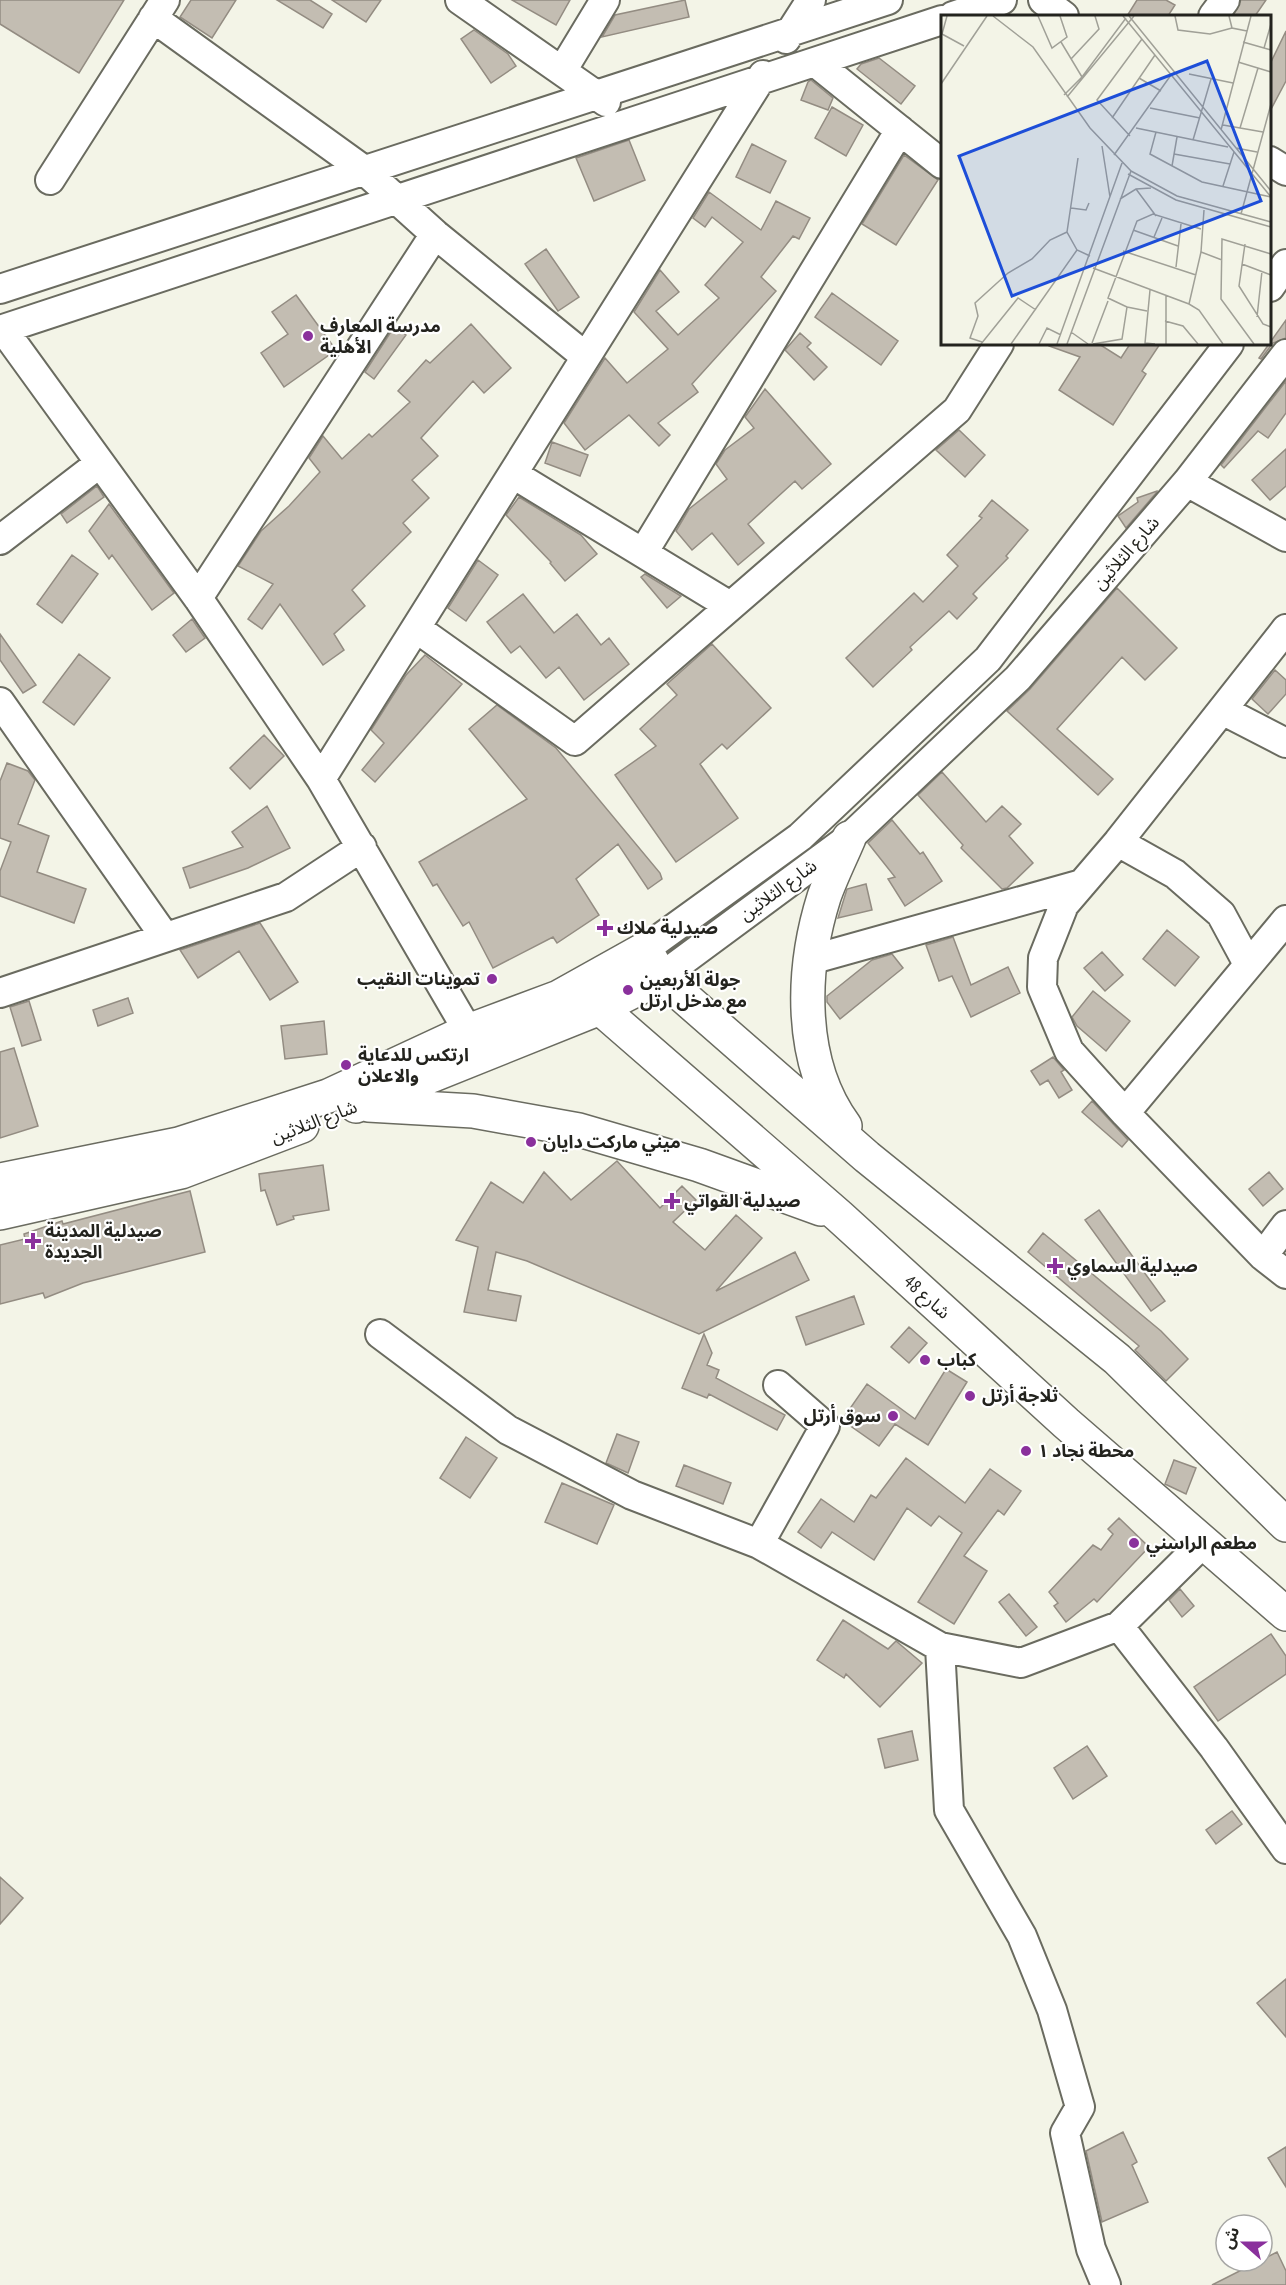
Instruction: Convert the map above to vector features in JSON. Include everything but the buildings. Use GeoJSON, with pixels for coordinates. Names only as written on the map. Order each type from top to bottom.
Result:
{"type":"FeatureCollection","features":[{"type":"Feature","properties":{"kind":"main road"},"geometry":{"type":"LineString","coordinates":[[849,838],[825,895],[810,960],[811,1041],[818,1078],[830,1106],[867,1157]]}},
{"type":"Feature","properties":{"kind":"main road"},"geometry":{"type":"LineString","coordinates":[[645,949],[661,977],[867,1157],[1117,1359],[1286,1525]]}},
{"type":"Feature","properties":{"kind":"main road","name":"شارع الثلاثين"},"geometry":{"type":"LineString","coordinates":[[0,1180],[189,1140],[328,1096],[468,1031],[559,997],[645,949]]}},
{"type":"Feature","properties":{"kind":"main road","name":"شارع الثلاثين"},"geometry":{"type":"LineString","coordinates":[[0,1213],[181,1172],[360,1104],[600,1008],[661,977]]}},
{"type":"Feature","properties":{"kind":"main road","name":"شارع 48"},"geometry":{"type":"LineString","coordinates":[[559,997],[600,1008],[839,1216],[1066,1423],[1286,1614]]}},
{"type":"Feature","properties":{"kind":"main road"},"geometry":{"type":"LineString","coordinates":[[360,1104],[473,1111],[579,1130],[699,1165],[839,1216]]}},
{"type":"Feature","properties":{"kind":"street"},"geometry":{"type":"LineString","coordinates":[[460,0],[633,122]]}},
{"type":"Feature","properties":{"kind":"street"},"geometry":{"type":"LineString","coordinates":[[562,71],[605,0]]}},
{"type":"Feature","properties":{"kind":"street"},"geometry":{"type":"LineString","coordinates":[[321,779],[811,0]]}},
{"type":"Feature","properties":{"kind":"street"},"geometry":{"type":"LineString","coordinates":[[0,289],[888,0]]}},
{"type":"Feature","properties":{"kind":"street"},"geometry":{"type":"LineString","coordinates":[[956,15],[1002,0]]}},
{"type":"Feature","properties":{"kind":"street"},"geometry":{"type":"LineString","coordinates":[[1043,0],[1063,15]]}},
{"type":"Feature","properties":{"kind":"street"},"geometry":{"type":"LineString","coordinates":[[1214,15],[1225,0]]}},
{"type":"Feature","properties":{"kind":"street"},"geometry":{"type":"LineString","coordinates":[[50,180],[159,9],[364,170],[435,234],[586,357]]}},
{"type":"Feature","properties":{"kind":"street"},"geometry":{"type":"LineString","coordinates":[[468,1031],[321,779],[198,598],[1,330],[941,20]]}},
{"type":"Feature","properties":{"kind":"street"},"geometry":{"type":"LineString","coordinates":[[815,62],[941,163]]}},
{"type":"Feature","properties":{"kind":"street"},"geometry":{"type":"LineString","coordinates":[[643,553],[900,130]]}},
{"type":"Feature","properties":{"kind":"street"},"geometry":{"type":"LineString","coordinates":[[1271,162],[1286,171]]}},
{"type":"Feature","properties":{"kind":"street"},"geometry":{"type":"LineString","coordinates":[[198,598],[435,234]]}},
{"type":"Feature","properties":{"kind":"street"},"geometry":{"type":"LineString","coordinates":[[1271,284],[1286,264]]}},
{"type":"Feature","properties":{"kind":"street"},"geometry":{"type":"LineString","coordinates":[[416,628],[575,741],[957,410],[998,345]]}},
{"type":"Feature","properties":{"kind":"street","name":"شارع الثلاثين"},"geometry":{"type":"LineString","coordinates":[[645,949],[800,837],[988,659],[1227,345]]}},
{"type":"Feature","properties":{"kind":"street","name":"شارع الثلاثين"},"geometry":{"type":"LineString","coordinates":[[661,977],[849,838],[1018,678],[1187,482],[1286,354]]}},
{"type":"Feature","properties":{"kind":"street"},"geometry":{"type":"LineString","coordinates":[[0,540],[100,463]]}},
{"type":"Feature","properties":{"kind":"street"},"geometry":{"type":"LineString","coordinates":[[513,474],[730,606]]}},
{"type":"Feature","properties":{"kind":"street"},"geometry":{"type":"LineString","coordinates":[[1187,482],[1286,537]]}},
{"type":"Feature","properties":{"kind":"street"},"geometry":{"type":"LineString","coordinates":[[1286,629],[1224,711],[1064,905],[1043,958],[1042,987],[1069,1051],[1125,1113],[1263,1256],[1286,1274]]}},
{"type":"Feature","properties":{"kind":"street"},"geometry":{"type":"LineString","coordinates":[[0,702],[165,937]]}},
{"type":"Feature","properties":{"kind":"street"},"geometry":{"type":"LineString","coordinates":[[1224,711],[1286,743]]}},
{"type":"Feature","properties":{"kind":"street"},"geometry":{"type":"LineString","coordinates":[[1118,842],[1175,874],[1221,914],[1248,964]]}},
{"type":"Feature","properties":{"kind":"street"},"geometry":{"type":"LineString","coordinates":[[0,993],[286,897],[362,847]]}},
{"type":"Feature","properties":{"kind":"street"},"geometry":{"type":"LineString","coordinates":[[810,960],[1082,884]]}},
{"type":"Feature","properties":{"kind":"street"},"geometry":{"type":"LineString","coordinates":[[1125,1113],[1286,920]]}},
{"type":"Feature","properties":{"kind":"street"},"geometry":{"type":"LineString","coordinates":[[1263,1256],[1286,1225]]}},
{"type":"Feature","properties":{"kind":"street"},"geometry":{"type":"LineString","coordinates":[[380,1334],[508,1430],[633,1496],[759,1544],[940,1647],[1021,1663],[1119,1626],[1204,1542]]}},
{"type":"Feature","properties":{"kind":"street"},"geometry":{"type":"LineString","coordinates":[[759,1544],[825,1426],[778,1385]]}},
{"type":"Feature","properties":{"kind":"street"},"geometry":{"type":"LineString","coordinates":[[1119,1626],[1214,1748],[1286,1849]]}},
{"type":"Feature","properties":{"kind":"street"},"geometry":{"type":"LineString","coordinates":[[940,1647],[949,1810],[1022,1936],[1052,2010],[1080,2107],[1065,2133],[1091,2248],[1106,2285]]}},
{"type":"Feature","properties":{"kind":"place","name":"مدرسة المعارف الأهلية"},"geometry":{"type":"Point","coordinates":[308,336]}},
{"type":"Feature","properties":{"kind":"place","name":"صيدلية ملاك"},"geometry":{"type":"Point","coordinates":[605,928]}},
{"type":"Feature","properties":{"kind":"place","name":"تموينات النقيب"},"geometry":{"type":"Point","coordinates":[492,979]}},
{"type":"Feature","properties":{"kind":"place","name":"جولة الأربعين مع مدخل ارتل"},"geometry":{"type":"Point","coordinates":[628,990]}},
{"type":"Feature","properties":{"kind":"place","name":"ارتكس للدعاية والاعلان"},"geometry":{"type":"Point","coordinates":[346,1065]}},
{"type":"Feature","properties":{"kind":"place","name":"ميني ماركت دايان"},"geometry":{"type":"Point","coordinates":[531,1142]}},
{"type":"Feature","properties":{"kind":"place","name":"صيدلية القواتي"},"geometry":{"type":"Point","coordinates":[672,1201]}},
{"type":"Feature","properties":{"kind":"place","name":"صيدلية المدينة الجديدة"},"geometry":{"type":"Point","coordinates":[33,1241]}},
{"type":"Feature","properties":{"kind":"place","name":"صيدلية السماوي"},"geometry":{"type":"Point","coordinates":[1055,1266]}},
{"type":"Feature","properties":{"kind":"place","name":"كباب"},"geometry":{"type":"Point","coordinates":[925,1360]}},
{"type":"Feature","properties":{"kind":"place","name":"ثلاجة أرتل"},"geometry":{"type":"Point","coordinates":[970,1396]}},
{"type":"Feature","properties":{"kind":"place","name":"سوق أرتل"},"geometry":{"type":"Point","coordinates":[893,1416]}},
{"type":"Feature","properties":{"kind":"place","name":"محطة نجاد ١"},"geometry":{"type":"Point","coordinates":[1026,1451]}},
{"type":"Feature","properties":{"kind":"place","name":"مطعم الراسني"},"geometry":{"type":"Point","coordinates":[1134,1543]}}]}
